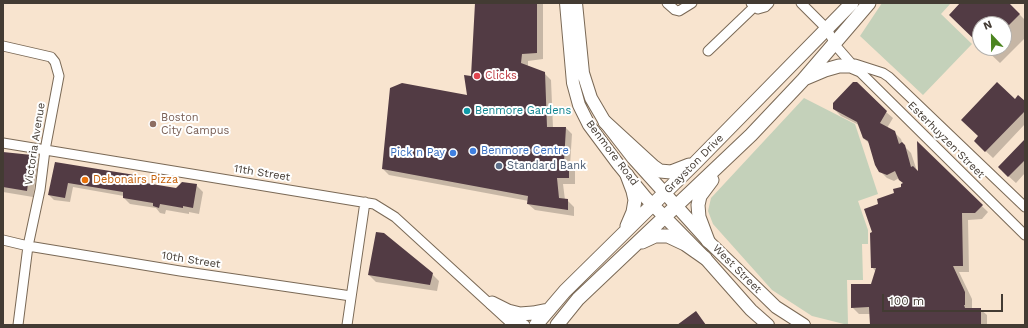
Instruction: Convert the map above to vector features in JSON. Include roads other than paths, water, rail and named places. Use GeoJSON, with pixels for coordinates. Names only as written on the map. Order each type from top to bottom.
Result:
{"type":"FeatureCollection","features":[{"type":"Feature","properties":{"kind":"main road","name":"Grayston Drive"},"geometry":{"type":"LineString","coordinates":[[536,325],[565,290],[696,162],[852,3]]}},
{"type":"Feature","properties":{"kind":"main road","name":"Grayston Drive"},"geometry":{"type":"LineString","coordinates":[[557,325],[578,299],[751,135],[802,80],[869,3]]}},
{"type":"Feature","properties":{"kind":"main road"},"geometry":{"type":"LineString","coordinates":[[802,80],[833,67],[854,65]]}},
{"type":"Feature","properties":{"kind":"main road"},"geometry":{"type":"LineString","coordinates":[[605,122],[660,171],[677,171],[696,162]]}},
{"type":"Feature","properties":{"kind":"main road"},"geometry":{"type":"LineString","coordinates":[[708,240],[698,214],[698,202],[700,196],[751,135]]}},
{"type":"Feature","properties":{"kind":"main road"},"geometry":{"type":"LineString","coordinates":[[624,231],[632,214],[635,202],[633,191],[627,175]]}},
{"type":"Feature","properties":{"kind":"main road"},"geometry":{"type":"LineString","coordinates":[[634,246],[653,237],[668,236],[685,244],[705,258]]}},
{"type":"Feature","properties":{"kind":"main road"},"geometry":{"type":"LineString","coordinates":[[488,301],[520,314],[548,310]]}},
{"type":"Feature","properties":{"kind":"street","name":"Benmore Road"},"geometry":{"type":"LineString","coordinates":[[566,3],[572,73],[579,105],[589,125],[627,175],[664,217]]}},
{"type":"Feature","properties":{"kind":"street","name":"Benmore Road"},"geometry":{"type":"LineString","coordinates":[[576,3],[583,73],[591,98],[605,122],[633,158],[676,206]]}},
{"type":"Feature","properties":{"kind":"street"},"geometry":{"type":"LineString","coordinates":[[667,3],[675,10],[679,11],[692,3]]}},
{"type":"Feature","properties":{"kind":"street"},"geometry":{"type":"LineString","coordinates":[[708,51],[752,5],[758,10],[762,9],[769,3]]}},
{"type":"Feature","properties":{"kind":"street","name":"Esterhuyzen Street"},"geometry":{"type":"LineString","coordinates":[[801,3],[827,29],[834,43],[854,65],[1025,235]]}},
{"type":"Feature","properties":{"kind":"street","name":"Victoria Avenue"},"geometry":{"type":"LineString","coordinates":[[3,46],[51,57],[57,68],[59,76],[45,150],[40,190],[28,246],[18,325]]}},
{"type":"Feature","properties":{"kind":"street","name":"Esterhuyzen Street"},"geometry":{"type":"LineString","coordinates":[[854,65],[883,72],[889,77],[1025,208]]}},
{"type":"Feature","properties":{"kind":"street","name":"11th Street"},"geometry":{"type":"LineString","coordinates":[[3,143],[365,202],[377,206],[395,217],[488,301],[512,325]]}},
{"type":"Feature","properties":{"kind":"street"},"geometry":{"type":"LineString","coordinates":[[347,325],[365,202]]}},
{"type":"Feature","properties":{"kind":"street","name":"West Street"},"geometry":{"type":"LineString","coordinates":[[676,206],[772,303],[782,312],[804,325]]}},
{"type":"Feature","properties":{"kind":"street","name":"West Street"},"geometry":{"type":"LineString","coordinates":[[664,217],[705,258],[751,310],[768,325]]}},
{"type":"Feature","properties":{"kind":"street","name":"10th Street"},"geometry":{"type":"LineString","coordinates":[[3,240],[28,246],[180,271],[351,296]]}},
{"type":"Feature","properties":{"kind":"street","name":"11th Street"},"geometry":{"type":"LineString","coordinates":[[488,301],[525,325]]}},
{"type":"Feature","properties":{"kind":"place","name":"Clicks"},"geometry":{"type":"Point","coordinates":[477,76]}},
{"type":"Feature","properties":{"kind":"place","name":"Benmore Gardens"},"geometry":{"type":"Point","coordinates":[467,111]}},
{"type":"Feature","properties":{"kind":"place","name":"Boston City Campus"},"geometry":{"type":"Point","coordinates":[153,124]}},
{"type":"Feature","properties":{"kind":"place","name":"Benmore Centre"},"geometry":{"type":"Point","coordinates":[473,151]}},
{"type":"Feature","properties":{"kind":"place","name":"Pick n Pay"},"geometry":{"type":"Point","coordinates":[453,153]}},
{"type":"Feature","properties":{"kind":"place","name":"Standard Bank"},"geometry":{"type":"Point","coordinates":[499,166]}},
{"type":"Feature","properties":{"kind":"place","name":"Debonairs Pizza"},"geometry":{"type":"Point","coordinates":[85,180]}}]}
